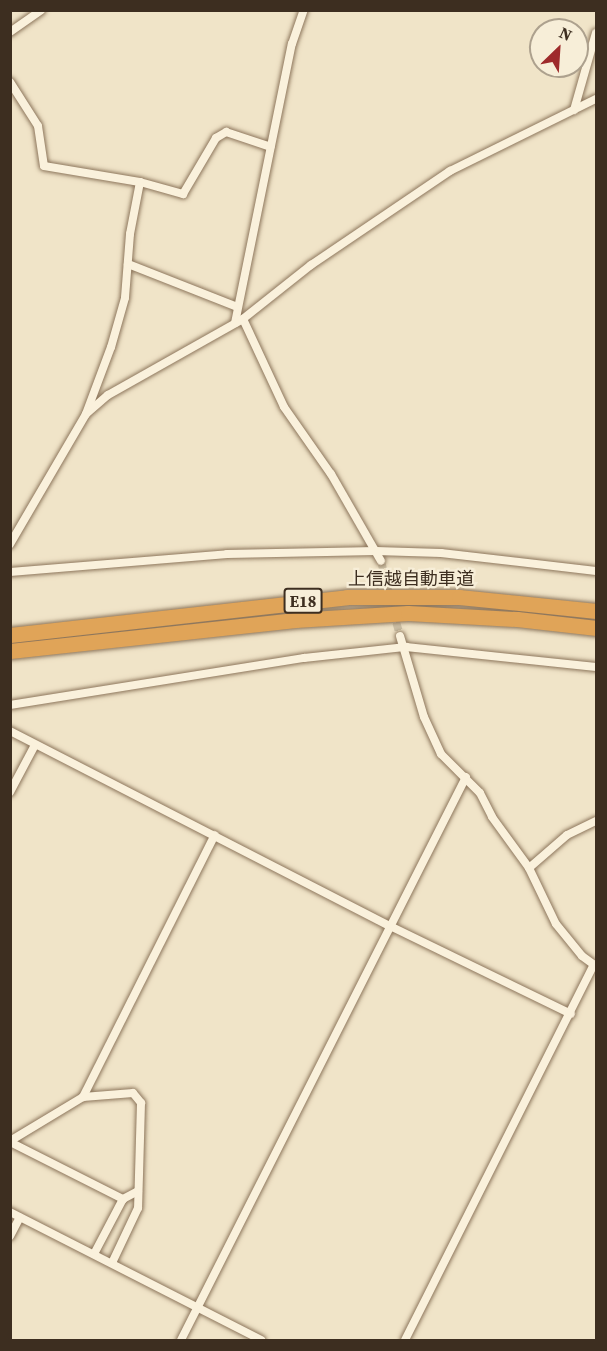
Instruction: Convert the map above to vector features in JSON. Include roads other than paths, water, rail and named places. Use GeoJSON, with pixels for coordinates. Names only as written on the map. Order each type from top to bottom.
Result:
{"type":"FeatureCollection","features":[{"type":"Feature","properties":{"kind":"highway","name":"上信越自動車道"},"geometry":{"type":"LineString","coordinates":[[10,634],[347,597],[459,597],[597,611]]}},
{"type":"Feature","properties":{"kind":"highway","name":"上信越自動車道"},"geometry":{"type":"LineString","coordinates":[[10,651],[283,621],[408,613],[517,619],[597,628]]}},
{"type":"Feature","properties":{"kind":"street"},"geometry":{"type":"LineString","coordinates":[[10,32],[41,10]]}},
{"type":"Feature","properties":{"kind":"street"},"geometry":{"type":"LineString","coordinates":[[297,10],[299,22]]}},
{"type":"Feature","properties":{"kind":"street"},"geometry":{"type":"LineString","coordinates":[[304,10],[299,22],[237,307],[239,321],[284,407],[381,561]]}},
{"type":"Feature","properties":{"kind":"street"},"geometry":{"type":"LineString","coordinates":[[574,110],[597,33]]}},
{"type":"Feature","properties":{"kind":"street"},"geometry":{"type":"LineString","coordinates":[[10,82],[39,126],[44,166],[140,182],[183,194],[216,138],[226,132],[271,147]]}},
{"type":"Feature","properties":{"kind":"street"},"geometry":{"type":"LineString","coordinates":[[86,414],[108,395],[239,321],[311,265],[450,171],[597,99]]}},
{"type":"Feature","properties":{"kind":"street"},"geometry":{"type":"LineString","coordinates":[[10,544],[86,414],[125,298],[140,182]]}},
{"type":"Feature","properties":{"kind":"street"},"geometry":{"type":"LineString","coordinates":[[128,264],[237,307]]}},
{"type":"Feature","properties":{"kind":"street"},"geometry":{"type":"LineString","coordinates":[[10,572],[227,554],[376,550],[453,554],[597,571]]}},
{"type":"Feature","properties":{"kind":"street"},"geometry":{"type":"LineString","coordinates":[[400,636],[406,647],[424,717],[441,754],[466,777],[529,868],[556,924],[569,942],[596,965],[405,1341]]}},
{"type":"Feature","properties":{"kind":"street"},"geometry":{"type":"LineString","coordinates":[[10,705],[303,658],[406,647],[597,667]]}},
{"type":"Feature","properties":{"kind":"street"},"geometry":{"type":"LineString","coordinates":[[10,731],[390,926],[571,1014]]}},
{"type":"Feature","properties":{"kind":"street"},"geometry":{"type":"LineString","coordinates":[[10,792],[35,745]]}},
{"type":"Feature","properties":{"kind":"street"},"geometry":{"type":"LineString","coordinates":[[181,1341],[466,777]]}},
{"type":"Feature","properties":{"kind":"street"},"geometry":{"type":"LineString","coordinates":[[529,868],[567,835],[597,821]]}},
{"type":"Feature","properties":{"kind":"street"},"geometry":{"type":"LineString","coordinates":[[83,1097],[215,835]]}},
{"type":"Feature","properties":{"kind":"street"},"geometry":{"type":"LineString","coordinates":[[10,1142],[83,1097],[133,1093],[141,1103],[138,1208],[112,1263]]}},
{"type":"Feature","properties":{"kind":"street"},"geometry":{"type":"LineString","coordinates":[[10,1142],[123,1199]]}},
{"type":"Feature","properties":{"kind":"street"},"geometry":{"type":"LineString","coordinates":[[94,1254],[123,1199],[138,1191]]}},
{"type":"Feature","properties":{"kind":"street"},"geometry":{"type":"LineString","coordinates":[[10,1212],[261,1341]]}},
{"type":"Feature","properties":{"kind":"street"},"geometry":{"type":"LineString","coordinates":[[10,1236],[20,1217]]}},
{"type":"Feature","properties":{"kind":"tunnel"},"geometry":{"type":"LineString","coordinates":[[381,561],[390,598]]}},
{"type":"Feature","properties":{"kind":"tunnel"},"geometry":{"type":"LineString","coordinates":[[393,611],[400,636]]}}]}
